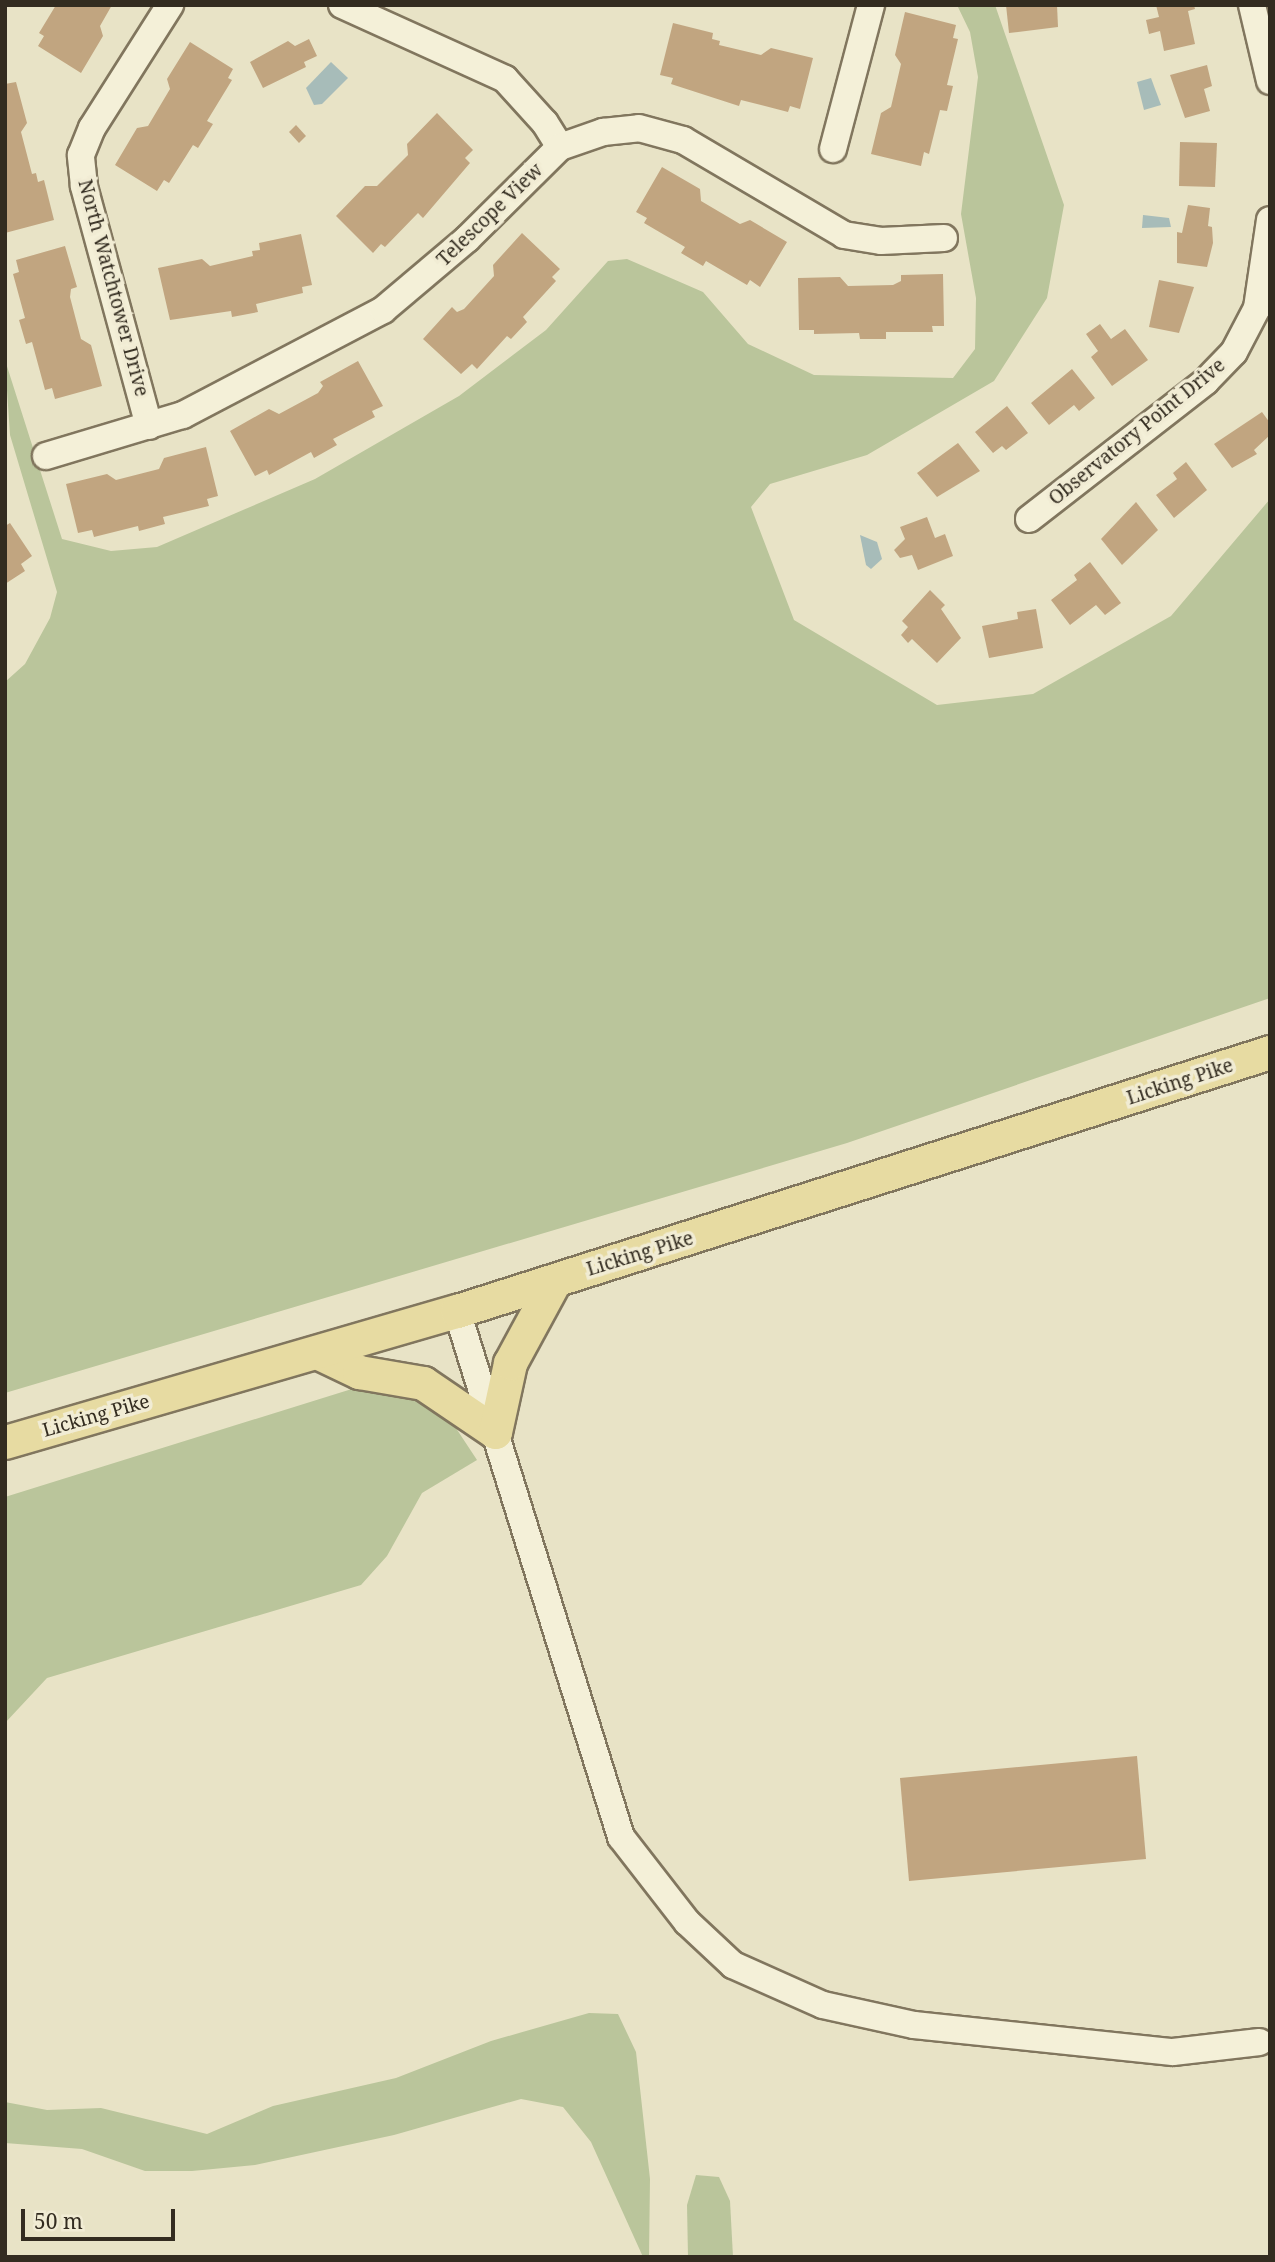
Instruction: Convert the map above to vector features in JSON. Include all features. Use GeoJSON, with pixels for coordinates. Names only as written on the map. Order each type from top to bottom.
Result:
{"type":"FeatureCollection","features":[{"type":"Feature","properties":{"kind":"main road","name":"Licking Pike"},"geometry":{"type":"LineString","coordinates":[[5,1442],[457,1311],[1270,1052]]}},
{"type":"Feature","properties":{"kind":"main road"},"geometry":{"type":"LineString","coordinates":[[317,1352],[359,1373],[423,1384],[495,1432],[510,1363],[555,1280]]}},
{"type":"Feature","properties":{"kind":"street","name":"North Watchtower Drive"},"geometry":{"type":"LineString","coordinates":[[149,426],[84,186],[81,155],[92,128],[170,5]]}},
{"type":"Feature","properties":{"kind":"street"},"geometry":{"type":"LineString","coordinates":[[342,5],[505,79],[545,123],[560,147]]}},
{"type":"Feature","properties":{"kind":"street"},"geometry":{"type":"LineString","coordinates":[[833,149],[870,5]]}},
{"type":"Feature","properties":{"kind":"street"},"geometry":{"type":"LineString","coordinates":[[1252,5],[1270,81]]}},
{"type":"Feature","properties":{"kind":"street","name":"Telescope View"},"geometry":{"type":"LineString","coordinates":[[46,456],[192,411],[383,310],[467,239],[560,147],[621,128],[659,130],[701,149],[844,235],[881,241],[944,238]]}},
{"type":"Feature","properties":{"kind":"street","name":"Observatory Point Drive"},"geometry":{"type":"LineString","coordinates":[[1029,519],[1206,381],[1234,352],[1257,308],[1270,220]]}},
{"type":"Feature","properties":{"kind":"street"},"geometry":{"type":"LineString","coordinates":[[457,1311],[621,1837],[687,1922],[733,1965],[823,2004],[914,2025],[1173,2052],[1259,2042]]}},
{"type":"Feature","properties":{"kind":"green space"},"geometry":{"type":"Polygon","coordinates":[[[957,5],[995,5],[1064,205],[1047,298],[994,381],[867,455],[770,484],[751,507],[794,620],[937,705],[1033,694],[1171,616],[1270,499],[1270,998],[847,1143],[5,1393],[5,682],[25,664],[50,618],[57,592],[10,435],[5,360],[62,539],[111,551],[157,547],[315,479],[459,396],[546,330],[608,261],[627,259],[703,292],[748,344],[814,375],[953,378],[975,349],[976,298],[961,214],[978,77],[970,32],[957,5]]]}},
{"type":"Feature","properties":{"kind":"green space"},"geometry":{"type":"Polygon","coordinates":[[[355,1388],[408,1388],[446,1413],[477,1460],[422,1493],[387,1556],[361,1585],[47,1678],[5,1723],[5,1497],[355,1388]]]}},
{"type":"Feature","properties":{"kind":"green space"},"geometry":{"type":"Polygon","coordinates":[[[589,2013],[618,2014],[636,2052],[650,2179],[649,2257],[643,2257],[591,2142],[563,2107],[521,2099],[394,2135],[255,2165],[192,2171],[145,2171],[82,2149],[5,2143],[5,2102],[47,2110],[101,2108],[207,2134],[273,2106],[396,2078],[491,2041],[589,2013]]]}},
{"type":"Feature","properties":{"kind":"green space"},"geometry":{"type":"Polygon","coordinates":[[[696,2175],[719,2177],[730,2201],[733,2257],[688,2257],[687,2205],[696,2175]]]}},
{"type":"Feature","properties":{"kind":"shaded area"},"geometry":{"type":"Polygon","coordinates":[[[331,62],[348,78],[322,104],[314,105],[306,88],[331,62]]]}},
{"type":"Feature","properties":{"kind":"shaded area"},"geometry":{"type":"Polygon","coordinates":[[[1151,78],[1161,105],[1144,110],[1137,82],[1151,78]]]}},
{"type":"Feature","properties":{"kind":"shaded area"},"geometry":{"type":"Polygon","coordinates":[[[1143,215],[1169,218],[1171,227],[1142,228],[1143,215]]]}},
{"type":"Feature","properties":{"kind":"shaded area"},"geometry":{"type":"Polygon","coordinates":[[[860,535],[877,542],[882,559],[871,569],[866,565],[860,535]]]}},
{"type":"Feature","properties":{"kind":"building"},"geometry":{"type":"Polygon","coordinates":[[[56,5],[112,5],[100,26],[103,36],[81,73],[38,46],[44,36],[39,33],[56,5]]]}},
{"type":"Feature","properties":{"kind":"building"},"geometry":{"type":"Polygon","coordinates":[[[1006,5],[1057,5],[1058,27],[1009,33],[1006,5]]]}},
{"type":"Feature","properties":{"kind":"building"},"geometry":{"type":"Polygon","coordinates":[[[1156,5],[1194,5],[1195,9],[1188,11],[1195,44],[1164,51],[1160,31],[1149,34],[1146,20],[1159,17],[1156,5]]]}},
{"type":"Feature","properties":{"kind":"building"},"geometry":{"type":"Polygon","coordinates":[[[905,12],[956,25],[953,38],[958,39],[947,85],[953,86],[947,111],[940,110],[929,154],[924,152],[921,166],[871,154],[881,113],[891,107],[901,64],[895,55],[905,12]]]}},
{"type":"Feature","properties":{"kind":"building"},"geometry":{"type":"Polygon","coordinates":[[[673,23],[713,33],[712,39],[720,41],[719,45],[761,55],[771,48],[813,58],[800,109],[790,106],[788,112],[741,100],[739,106],[671,84],[673,78],[660,75],[673,23]]]}},
{"type":"Feature","properties":{"kind":"building"},"geometry":{"type":"Polygon","coordinates":[[[309,39],[317,56],[304,62],[306,67],[263,88],[250,62],[288,41],[295,46],[309,39]]]}},
{"type":"Feature","properties":{"kind":"building"},"geometry":{"type":"Polygon","coordinates":[[[190,42],[233,69],[228,78],[232,80],[207,121],[213,124],[198,148],[193,145],[169,183],[164,180],[157,191],[115,165],[137,128],[148,126],[170,89],[167,79],[190,42]]]}},
{"type":"Feature","properties":{"kind":"building"},"geometry":{"type":"Polygon","coordinates":[[[1207,65],[1212,86],[1204,89],[1210,111],[1185,118],[1170,75],[1207,65]]]}},
{"type":"Feature","properties":{"kind":"building"},"geometry":{"type":"Polygon","coordinates":[[[16,82],[27,123],[21,132],[32,174],[36,173],[38,182],[44,180],[54,220],[5,233],[5,84],[16,82]]]}},
{"type":"Feature","properties":{"kind":"building"},"geometry":{"type":"Polygon","coordinates":[[[437,113],[473,150],[465,158],[470,163],[423,218],[418,213],[385,247],[381,244],[373,253],[336,216],[365,186],[377,186],[408,155],[407,144],[437,113]]]}},
{"type":"Feature","properties":{"kind":"building"},"geometry":{"type":"Polygon","coordinates":[[[296,125],[306,136],[299,143],[289,132],[296,125]]]}},
{"type":"Feature","properties":{"kind":"building"},"geometry":{"type":"Polygon","coordinates":[[[1180,142],[1217,143],[1215,187],[1179,186],[1180,142]]]}},
{"type":"Feature","properties":{"kind":"building"},"geometry":{"type":"Polygon","coordinates":[[[662,167],[700,189],[701,201],[740,224],[750,220],[787,242],[760,287],[750,280],[747,285],[706,261],[703,266],[681,253],[685,247],[644,223],[647,218],[636,212],[662,167]]]}},
{"type":"Feature","properties":{"kind":"building"},"geometry":{"type":"Polygon","coordinates":[[[1188,205],[1210,208],[1208,226],[1212,227],[1213,243],[1207,267],[1177,263],[1177,232],[1182,233],[1188,205]]]}},
{"type":"Feature","properties":{"kind":"building"},"geometry":{"type":"Polygon","coordinates":[[[522,233],[560,269],[552,277],[556,281],[523,317],[527,322],[511,339],[507,336],[477,369],[472,364],[461,374],[423,339],[452,307],[457,312],[464,309],[494,276],[493,265],[522,233]]]}},
{"type":"Feature","properties":{"kind":"building"},"geometry":{"type":"Polygon","coordinates":[[[301,234],[312,285],[302,287],[303,293],[256,304],[258,312],[232,317],[231,311],[170,320],[158,268],[202,259],[210,266],[253,256],[252,251],[260,250],[259,243],[301,234]]]}},
{"type":"Feature","properties":{"kind":"building"},"geometry":{"type":"Polygon","coordinates":[[[65,246],[77,287],[71,289],[70,297],[81,339],[91,345],[102,386],[55,399],[52,388],[45,390],[32,342],[26,344],[19,320],[25,318],[13,274],[19,272],[16,260],[65,246]]]}},
{"type":"Feature","properties":{"kind":"building"},"geometry":{"type":"Polygon","coordinates":[[[943,274],[944,326],[932,326],[933,332],[886,332],[886,339],[860,339],[859,333],[814,334],[814,330],[799,330],[798,278],[840,277],[848,286],[893,285],[901,281],[901,275],[943,274]]]}},
{"type":"Feature","properties":{"kind":"building"},"geometry":{"type":"Polygon","coordinates":[[[1159,280],[1194,287],[1179,333],[1149,327],[1159,280]]]}},
{"type":"Feature","properties":{"kind":"building"},"geometry":{"type":"Polygon","coordinates":[[[1100,324],[1111,339],[1125,329],[1148,360],[1112,386],[1091,357],[1098,351],[1086,334],[1100,324]]]}},
{"type":"Feature","properties":{"kind":"building"},"geometry":{"type":"Polygon","coordinates":[[[358,361],[383,406],[372,411],[375,417],[333,439],[337,445],[314,458],[311,452],[269,475],[267,470],[255,476],[230,431],[269,409],[279,414],[318,393],[323,386],[320,382],[358,361]]]}},
{"type":"Feature","properties":{"kind":"building"},"geometry":{"type":"Polygon","coordinates":[[[1072,369],[1095,398],[1079,411],[1074,405],[1049,425],[1031,403],[1072,369]]]}},
{"type":"Feature","properties":{"kind":"building"},"geometry":{"type":"Polygon","coordinates":[[[1007,406],[1028,433],[1006,450],[1002,446],[993,453],[975,432],[1007,406]]]}},
{"type":"Feature","properties":{"kind":"building"},"geometry":{"type":"Polygon","coordinates":[[[1262,412],[1270,423],[1270,435],[1254,450],[1257,454],[1232,468],[1214,444],[1262,412]]]}},
{"type":"Feature","properties":{"kind":"building"},"geometry":{"type":"Polygon","coordinates":[[[958,443],[980,471],[937,497],[917,473],[958,443]]]}},
{"type":"Feature","properties":{"kind":"building"},"geometry":{"type":"Polygon","coordinates":[[[206,447],[218,496],[207,499],[209,506],[163,517],[165,524],[139,531],[138,526],[94,537],[92,530],[78,533],[66,484],[107,474],[116,480],[159,469],[164,458],[206,447]]]}},
{"type":"Feature","properties":{"kind":"building"},"geometry":{"type":"Polygon","coordinates":[[[1186,462],[1207,490],[1174,518],[1156,495],[1177,479],[1173,473],[1186,462]]]}},
{"type":"Feature","properties":{"kind":"building"},"geometry":{"type":"Polygon","coordinates":[[[1136,502],[1158,530],[1122,565],[1101,539],[1136,502]]]}},
{"type":"Feature","properties":{"kind":"building"},"geometry":{"type":"Polygon","coordinates":[[[927,517],[935,538],[945,534],[953,556],[918,570],[912,555],[900,558],[894,550],[905,539],[900,527],[927,517]]]}},
{"type":"Feature","properties":{"kind":"building"},"geometry":{"type":"Polygon","coordinates":[[[10,523],[32,556],[21,564],[25,571],[5,584],[5,526],[10,523]]]}},
{"type":"Feature","properties":{"kind":"building"},"geometry":{"type":"Polygon","coordinates":[[[1090,562],[1121,603],[1105,615],[1096,605],[1070,625],[1051,600],[1077,580],[1074,575],[1090,562]]]}},
{"type":"Feature","properties":{"kind":"building"},"geometry":{"type":"Polygon","coordinates":[[[930,590],[945,605],[941,609],[961,638],[937,663],[912,639],[908,643],[901,635],[908,627],[902,621],[930,590]]]}},
{"type":"Feature","properties":{"kind":"building"},"geometry":{"type":"Polygon","coordinates":[[[1036,609],[1043,648],[989,658],[982,626],[1018,619],[1017,612],[1036,609]]]}},
{"type":"Feature","properties":{"kind":"building"},"geometry":{"type":"Polygon","coordinates":[[[1137,1756],[1146,1859],[909,1881],[900,1778],[1137,1756]]]}}]}
